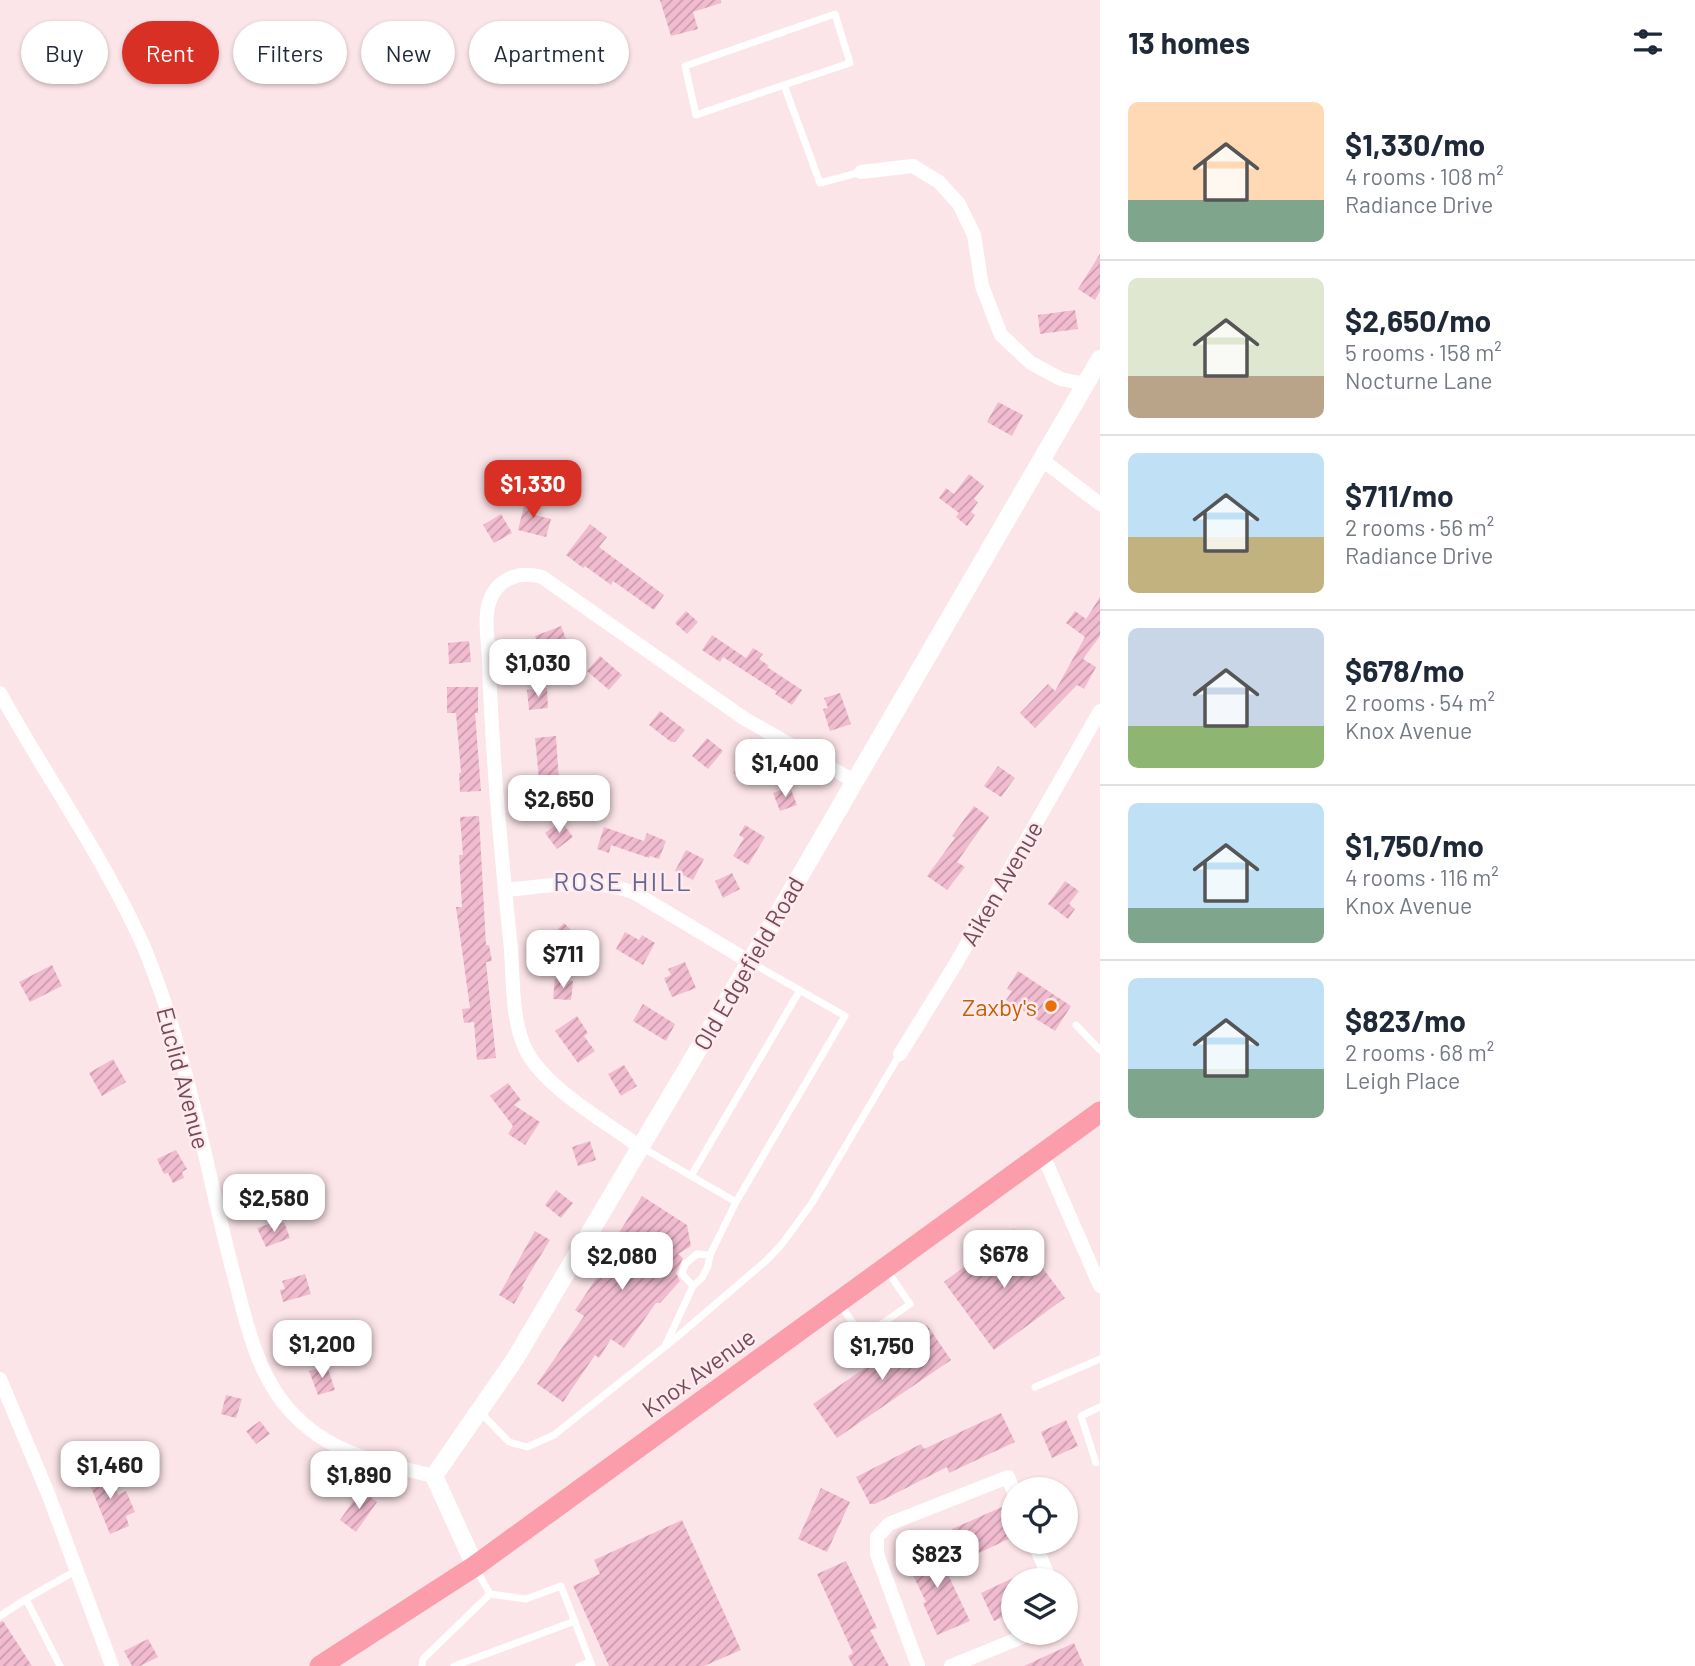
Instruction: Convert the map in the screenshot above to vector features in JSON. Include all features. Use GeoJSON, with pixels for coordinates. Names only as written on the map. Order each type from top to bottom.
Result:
{"type":"FeatureCollection","features":[{"type":"Feature","properties":{"kind":"main road","name":"Knox Avenue"},"geometry":{"type":"LineString","coordinates":[[320,1666],[475,1566],[1100,1112]]}},
{"type":"Feature","properties":{"kind":"street"},"geometry":{"type":"LineString","coordinates":[[861,172],[913,166],[939,182],[959,204],[974,235],[982,286],[1001,335],[1031,363],[1062,379],[1085,384]]}},
{"type":"Feature","properties":{"kind":"street","name":"Old Edgefield Road"},"geometry":{"type":"LineString","coordinates":[[434,1476],[515,1359],[1100,359]]}},
{"type":"Feature","properties":{"kind":"street"},"geometry":{"type":"LineString","coordinates":[[1041,458],[1100,503]]}},
{"type":"Feature","properties":{"kind":"street"},"geometry":{"type":"LineString","coordinates":[[640,1147],[545,1077],[528,1056],[518,1030],[491,706],[488,610],[494,592],[500,584],[520,575],[542,577],[745,719],[854,781]]}},
{"type":"Feature","properties":{"kind":"street","name":"Euclid Avenue"},"geometry":{"type":"LineString","coordinates":[[0,693],[138,933],[164,1002],[183,1067],[250,1337],[270,1383],[280,1399],[306,1427],[336,1447],[370,1461],[434,1476]]}},
{"type":"Feature","properties":{"kind":"street","name":"Aiken Avenue"},"geometry":{"type":"LineString","coordinates":[[900,1054],[1100,711]]}},
{"type":"Feature","properties":{"kind":"street"},"geometry":{"type":"LineString","coordinates":[[505,890],[588,882],[620,887],[635,893],[750,961]]}},
{"type":"Feature","properties":{"kind":"street"},"geometry":{"type":"LineString","coordinates":[[1043,1155],[1100,1286]]}},
{"type":"Feature","properties":{"kind":"street"},"geometry":{"type":"LineString","coordinates":[[0,1379],[21,1426],[112,1666]]}},
{"type":"Feature","properties":{"kind":"street"},"geometry":{"type":"LineString","coordinates":[[434,1476],[475,1566]]}},
{"type":"Feature","properties":{"kind":"street"},"geometry":{"type":"LineString","coordinates":[[918,1666],[877,1554],[877,1537],[889,1524],[1001,1481]]}},
{"type":"Feature","properties":{"kind":"street"},"geometry":{"type":"LineString","coordinates":[[951,1666],[1003,1645]]}},
{"type":"Feature","properties":{"kind":"lane"},"geometry":{"type":"LineString","coordinates":[[835,14],[850,63],[784,85],[696,115],[685,66],[835,14]]}},
{"type":"Feature","properties":{"kind":"lane"},"geometry":{"type":"LineString","coordinates":[[784,85],[820,183],[861,172]]}},
{"type":"Feature","properties":{"kind":"lane"},"geometry":{"type":"LineString","coordinates":[[664,1348],[693,1286],[708,1266],[710,1255],[736,1202],[845,1016],[750,961]]}},
{"type":"Feature","properties":{"kind":"lane"},"geometry":{"type":"LineString","coordinates":[[691,1176],[800,990]]}},
{"type":"Feature","properties":{"kind":"lane"},"geometry":{"type":"LineString","coordinates":[[1076,1025],[1100,1050]]}},
{"type":"Feature","properties":{"kind":"lane"},"geometry":{"type":"LineString","coordinates":[[479,1411],[509,1442],[527,1447],[554,1435],[664,1348],[767,1260],[799,1224],[900,1054]]}},
{"type":"Feature","properties":{"kind":"lane"},"geometry":{"type":"LineString","coordinates":[[640,1147],[736,1202]]}},
{"type":"Feature","properties":{"kind":"lane"},"geometry":{"type":"LineString","coordinates":[[693,1286],[682,1274],[685,1264],[697,1254],[710,1255]]}},
{"type":"Feature","properties":{"kind":"lane"},"geometry":{"type":"LineString","coordinates":[[839,1303],[863,1337],[910,1304],[886,1269]]}},
{"type":"Feature","properties":{"kind":"lane"},"geometry":{"type":"LineString","coordinates":[[1035,1387],[1100,1359]]}},
{"type":"Feature","properties":{"kind":"lane"},"geometry":{"type":"LineString","coordinates":[[1096,1463],[1081,1416],[1100,1407]]}},
{"type":"Feature","properties":{"kind":"lane"},"geometry":{"type":"LineString","coordinates":[[475,1566],[489,1594]]}},
{"type":"Feature","properties":{"kind":"lane"},"geometry":{"type":"LineString","coordinates":[[0,1616],[76,1570]]}},
{"type":"Feature","properties":{"kind":"lane"},"geometry":{"type":"LineString","coordinates":[[489,1594],[526,1599],[561,1586],[591,1664],[579,1666]]}},
{"type":"Feature","properties":{"kind":"lane"},"geometry":{"type":"LineString","coordinates":[[422,1666],[423,1659],[489,1594]]}},
{"type":"Feature","properties":{"kind":"lane"},"geometry":{"type":"LineString","coordinates":[[26,1599],[60,1666]]}},
{"type":"Feature","properties":{"kind":"lane"},"geometry":{"type":"LineString","coordinates":[[454,1666],[575,1621]]}},
{"type":"Feature","properties":{"kind":"building"},"geometry":{"type":"Polygon","coordinates":[[[660,0],[721,0],[721,3],[693,12],[698,29],[671,36],[660,0]]]}},
{"type":"Feature","properties":{"kind":"building"},"geometry":{"type":"Polygon","coordinates":[[[1100,254],[1100,291],[1095,300],[1078,289],[1100,254]]]}},
{"type":"Feature","properties":{"kind":"building"},"geometry":{"type":"Polygon","coordinates":[[[1075,310],[1078,329],[1040,334],[1038,315],[1075,310]]]}},
{"type":"Feature","properties":{"kind":"building"},"geometry":{"type":"Polygon","coordinates":[[[998,402],[1023,415],[1012,436],[987,422],[998,402]]]}},
{"type":"Feature","properties":{"kind":"building"},"geometry":{"type":"Polygon","coordinates":[[[969,474],[984,486],[974,499],[978,502],[971,512],[975,515],[967,526],[956,517],[959,513],[939,498],[946,488],[954,494],[969,474]]]}},
{"type":"Feature","properties":{"kind":"building"},"geometry":{"type":"Polygon","coordinates":[[[526,498],[539,502],[535,515],[551,519],[546,537],[518,530],[526,498]]]}},
{"type":"Feature","properties":{"kind":"building"},"geometry":{"type":"Polygon","coordinates":[[[501,514],[512,533],[494,543],[483,525],[501,514]]]}},
{"type":"Feature","properties":{"kind":"building"},"geometry":{"type":"Polygon","coordinates":[[[590,524],[607,537],[599,547],[664,595],[654,610],[613,581],[611,585],[566,555],[590,524]]]}},
{"type":"Feature","properties":{"kind":"building"},"geometry":{"type":"Polygon","coordinates":[[[1100,597],[1100,636],[1083,659],[1096,667],[1084,689],[1077,685],[1035,728],[1020,713],[1048,684],[1055,691],[1085,637],[1066,623],[1075,611],[1086,619],[1100,597]]]}},
{"type":"Feature","properties":{"kind":"building"},"geometry":{"type":"Polygon","coordinates":[[[686,611],[698,622],[687,634],[675,623],[686,611]]]}},
{"type":"Feature","properties":{"kind":"building"},"geometry":{"type":"Polygon","coordinates":[[[561,626],[568,644],[542,654],[535,636],[561,626]]]}},
{"type":"Feature","properties":{"kind":"building"},"geometry":{"type":"Polygon","coordinates":[[[712,635],[746,658],[753,648],[763,654],[759,659],[769,666],[767,667],[802,690],[792,705],[775,694],[777,692],[723,657],[720,662],[702,650],[712,635]]]}},
{"type":"Feature","properties":{"kind":"building"},"geometry":{"type":"Polygon","coordinates":[[[469,641],[471,662],[449,664],[448,643],[469,641]]]}},
{"type":"Feature","properties":{"kind":"building"},"geometry":{"type":"Polygon","coordinates":[[[600,656],[622,675],[609,690],[587,671],[600,656]]]}},
{"type":"Feature","properties":{"kind":"building"},"geometry":{"type":"Polygon","coordinates":[[[447,687],[478,687],[478,713],[475,713],[481,791],[460,792],[456,713],[447,713],[447,687]]]}},
{"type":"Feature","properties":{"kind":"building"},"geometry":{"type":"Polygon","coordinates":[[[547,688],[548,708],[529,710],[527,690],[547,688]]]}},
{"type":"Feature","properties":{"kind":"building"},"geometry":{"type":"Polygon","coordinates":[[[840,693],[851,724],[830,731],[823,709],[828,708],[824,698],[840,693]]]}},
{"type":"Feature","properties":{"kind":"building"},"geometry":{"type":"Polygon","coordinates":[[[660,711],[685,730],[675,742],[671,742],[649,725],[660,711]]]}},
{"type":"Feature","properties":{"kind":"building"},"geometry":{"type":"Polygon","coordinates":[[[556,736],[560,798],[541,799],[535,738],[556,736]]]}},
{"type":"Feature","properties":{"kind":"building"},"geometry":{"type":"Polygon","coordinates":[[[707,738],[723,751],[708,769],[692,756],[707,738]]]}},
{"type":"Feature","properties":{"kind":"building"},"geometry":{"type":"Polygon","coordinates":[[[744,757],[760,768],[750,784],[733,773],[744,757]]]}},
{"type":"Feature","properties":{"kind":"building"},"geometry":{"type":"Polygon","coordinates":[[[998,766],[1015,778],[1001,797],[984,786],[998,766]]]}},
{"type":"Feature","properties":{"kind":"building"},"geometry":{"type":"Polygon","coordinates":[[[790,787],[797,805],[780,811],[773,793],[790,787]]]}},
{"type":"Feature","properties":{"kind":"building"},"geometry":{"type":"Polygon","coordinates":[[[974,806],[989,817],[957,862],[965,867],[947,890],[927,876],[974,806]]]}},
{"type":"Feature","properties":{"kind":"building"},"geometry":{"type":"Polygon","coordinates":[[[479,816],[486,945],[489,945],[492,961],[486,962],[496,1058],[477,1060],[474,1022],[464,1023],[462,1009],[470,1008],[456,907],[462,907],[459,855],[463,855],[460,817],[479,816]]]}},
{"type":"Feature","properties":{"kind":"building"},"geometry":{"type":"Polygon","coordinates":[[[561,821],[573,837],[557,849],[545,833],[561,821]]]}},
{"type":"Feature","properties":{"kind":"building"},"geometry":{"type":"Polygon","coordinates":[[[745,825],[765,837],[748,865],[733,856],[744,838],[739,835],[745,825]]]}},
{"type":"Feature","properties":{"kind":"building"},"geometry":{"type":"Polygon","coordinates":[[[604,827],[644,841],[647,833],[666,841],[659,859],[611,845],[609,853],[597,849],[604,827]]]}},
{"type":"Feature","properties":{"kind":"building"},"geometry":{"type":"Polygon","coordinates":[[[686,850],[704,859],[693,880],[675,871],[686,850]]]}},
{"type":"Feature","properties":{"kind":"building"},"geometry":{"type":"Polygon","coordinates":[[[732,873],[740,889],[723,898],[715,881],[732,873]]]}},
{"type":"Feature","properties":{"kind":"building"},"geometry":{"type":"Polygon","coordinates":[[[1065,881],[1079,891],[1069,904],[1075,909],[1068,919],[1048,904],[1065,881]]]}},
{"type":"Feature","properties":{"kind":"building"},"geometry":{"type":"Polygon","coordinates":[[[564,923],[575,934],[561,948],[550,937],[564,923]]]}},
{"type":"Feature","properties":{"kind":"building"},"geometry":{"type":"Polygon","coordinates":[[[625,932],[639,940],[642,935],[655,943],[643,965],[616,949],[625,932]]]}},
{"type":"Feature","properties":{"kind":"building"},"geometry":{"type":"Polygon","coordinates":[[[685,962],[696,988],[672,997],[664,978],[671,975],[668,969],[685,962]]]}},
{"type":"Feature","properties":{"kind":"building"},"geometry":{"type":"Polygon","coordinates":[[[52,965],[62,986],[30,1002],[19,982],[52,965]]]}},
{"type":"Feature","properties":{"kind":"building"},"geometry":{"type":"Polygon","coordinates":[[[1018,971],[1071,1006],[1055,1031],[1006,1000],[1012,991],[1007,989],[1018,971]]]}},
{"type":"Feature","properties":{"kind":"building"},"geometry":{"type":"Polygon","coordinates":[[[555,979],[573,981],[571,1000],[553,999],[555,979]]]}},
{"type":"Feature","properties":{"kind":"building"},"geometry":{"type":"Polygon","coordinates":[[[643,1004],[675,1024],[666,1041],[633,1021],[643,1004]]]}},
{"type":"Feature","properties":{"kind":"building"},"geometry":{"type":"Polygon","coordinates":[[[577,1016],[588,1033],[584,1036],[595,1051],[578,1063],[555,1031],[577,1016]]]}},
{"type":"Feature","properties":{"kind":"building"},"geometry":{"type":"Polygon","coordinates":[[[113,1059],[126,1082],[102,1096],[89,1073],[113,1059]]]}},
{"type":"Feature","properties":{"kind":"building"},"geometry":{"type":"Polygon","coordinates":[[[624,1065],[637,1086],[621,1096],[608,1074],[624,1065]]]}},
{"type":"Feature","properties":{"kind":"building"},"geometry":{"type":"Polygon","coordinates":[[[508,1083],[521,1100],[514,1105],[540,1122],[525,1145],[508,1134],[513,1126],[490,1096],[508,1083]]]}},
{"type":"Feature","properties":{"kind":"building"},"geometry":{"type":"Polygon","coordinates":[[[590,1141],[596,1160],[578,1166],[572,1147],[590,1141]]]}},
{"type":"Feature","properties":{"kind":"building"},"geometry":{"type":"Polygon","coordinates":[[[176,1150],[187,1169],[182,1172],[184,1178],[173,1183],[168,1173],[164,1174],[157,1159],[176,1150]]]}},
{"type":"Feature","properties":{"kind":"building"},"geometry":{"type":"Polygon","coordinates":[[[556,1190],[573,1203],[561,1218],[545,1205],[556,1190]]]}},
{"type":"Feature","properties":{"kind":"building"},"geometry":{"type":"Polygon","coordinates":[[[642,1196],[687,1225],[691,1246],[678,1254],[683,1258],[676,1273],[680,1281],[660,1303],[656,1303],[624,1348],[611,1339],[599,1358],[595,1355],[563,1402],[537,1384],[584,1316],[575,1310],[612,1255],[607,1252],[642,1196]]]}},
{"type":"Feature","properties":{"kind":"building"},"geometry":{"type":"Polygon","coordinates":[[[284,1222],[290,1238],[266,1247],[257,1228],[284,1222]]]}},
{"type":"Feature","properties":{"kind":"building"},"geometry":{"type":"Polygon","coordinates":[[[1014,1229],[1065,1298],[994,1350],[944,1282],[1014,1229]]]}},
{"type":"Feature","properties":{"kind":"building"},"geometry":{"type":"Polygon","coordinates":[[[535,1231],[550,1240],[514,1304],[499,1295],[535,1231]]]}},
{"type":"Feature","properties":{"kind":"building"},"geometry":{"type":"Polygon","coordinates":[[[305,1274],[311,1294],[283,1302],[280,1290],[285,1289],[282,1281],[305,1274]]]}},
{"type":"Feature","properties":{"kind":"building"},"geometry":{"type":"Polygon","coordinates":[[[927,1325],[951,1360],[837,1438],[813,1404],[927,1325]]]}},
{"type":"Feature","properties":{"kind":"building"},"geometry":{"type":"Polygon","coordinates":[[[327,1366],[335,1390],[318,1395],[309,1371],[327,1366]]]}},
{"type":"Feature","properties":{"kind":"building"},"geometry":{"type":"Polygon","coordinates":[[[226,1395],[242,1399],[236,1418],[221,1414],[226,1395]]]}},
{"type":"Feature","properties":{"kind":"building"},"geometry":{"type":"Polygon","coordinates":[[[1001,1413],[1015,1442],[949,1473],[947,1467],[875,1504],[870,1504],[856,1477],[921,1444],[924,1449],[1001,1413]]]}},
{"type":"Feature","properties":{"kind":"building"},"geometry":{"type":"Polygon","coordinates":[[[1066,1420],[1078,1446],[1052,1458],[1041,1432],[1066,1420]]]}},
{"type":"Feature","properties":{"kind":"building"},"geometry":{"type":"Polygon","coordinates":[[[260,1421],[270,1434],[256,1444],[246,1431],[260,1421]]]}},
{"type":"Feature","properties":{"kind":"building"},"geometry":{"type":"Polygon","coordinates":[[[107,1467],[118,1495],[126,1491],[135,1512],[126,1516],[129,1526],[110,1534],[86,1475],[107,1467]]]}},
{"type":"Feature","properties":{"kind":"building"},"geometry":{"type":"Polygon","coordinates":[[[821,1488],[850,1502],[827,1552],[798,1539],[821,1488]]]}},
{"type":"Feature","properties":{"kind":"building"},"geometry":{"type":"Polygon","coordinates":[[[361,1490],[377,1502],[356,1532],[340,1520],[361,1490]]]}},
{"type":"Feature","properties":{"kind":"building"},"geometry":{"type":"Polygon","coordinates":[[[1001,1507],[1001,1543],[966,1559],[952,1529],[1001,1507]]]}},
{"type":"Feature","properties":{"kind":"building"},"geometry":{"type":"Polygon","coordinates":[[[682,1520],[741,1650],[704,1666],[609,1666],[573,1586],[600,1574],[594,1560],[682,1520]]]}},
{"type":"Feature","properties":{"kind":"building"},"geometry":{"type":"Polygon","coordinates":[[[933,1543],[970,1621],[937,1635],[923,1603],[926,1602],[904,1557],[933,1543]]]}},
{"type":"Feature","properties":{"kind":"building"},"geometry":{"type":"Polygon","coordinates":[[[846,1561],[877,1628],[870,1630],[889,1666],[853,1666],[848,1656],[853,1653],[817,1574],[846,1561]]]}},
{"type":"Feature","properties":{"kind":"building"},"geometry":{"type":"Polygon","coordinates":[[[1001,1584],[1001,1618],[994,1621],[981,1593],[1001,1584]]]}},
{"type":"Feature","properties":{"kind":"building"},"geometry":{"type":"Polygon","coordinates":[[[3,1621],[32,1666],[0,1666],[0,1622],[3,1621]]]}},
{"type":"Feature","properties":{"kind":"building"},"geometry":{"type":"Polygon","coordinates":[[[148,1639],[158,1657],[140,1666],[132,1666],[124,1651],[148,1639]]]}},
{"type":"Feature","properties":{"kind":"building"},"geometry":{"type":"Polygon","coordinates":[[[1075,1645],[1084,1666],[1024,1666],[1075,1645]]]}},
{"type":"Feature","properties":{"kind":"place","name":"Zaxby's"},"geometry":{"type":"Point","coordinates":[1051,1006]}},
{"type":"Feature","properties":{"kind":"district","name":"ROSE HILL"},"geometry":{"type":"Point","coordinates":[623,880]}}]}
